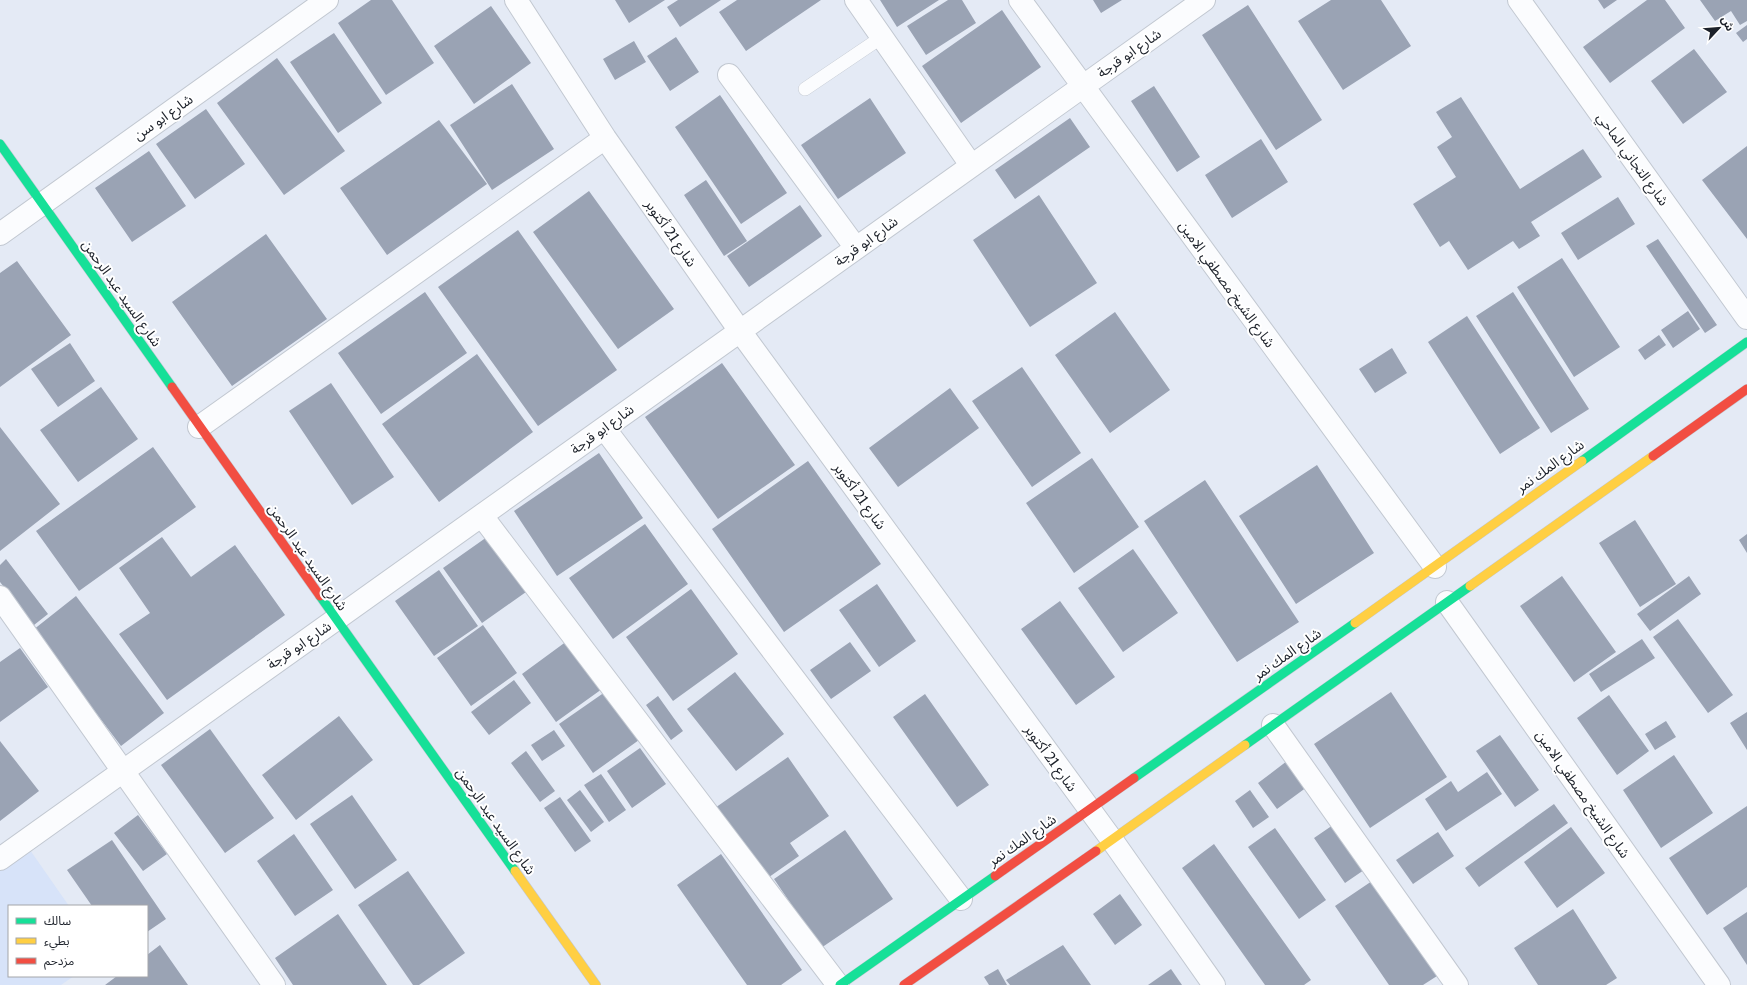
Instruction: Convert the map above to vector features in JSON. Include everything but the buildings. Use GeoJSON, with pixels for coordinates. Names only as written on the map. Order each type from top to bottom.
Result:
{"type":"FeatureCollection","features":[{"type":"Feature","properties":{"kind":"main road","name":"شارع السيد عبد الرحمن"},"geometry":{"type":"LineString","coordinates":[[0,144],[199,427],[596,985]]}},
{"type":"Feature","properties":{"kind":"main road","name":"شارع المك نمر"},"geometry":{"type":"LineString","coordinates":[[839,985],[1435,567],[1747,342]]}},
{"type":"Feature","properties":{"kind":"main road"},"geometry":{"type":"LineString","coordinates":[[904,985],[1112,840],[1747,389]]}},
{"type":"Feature","properties":{"kind":"street","name":"شارع ابو سن"},"geometry":{"type":"LineString","coordinates":[[0,234],[327,0]]}},
{"type":"Feature","properties":{"kind":"street","name":"شارع 21 أكتوبر"},"geometry":{"type":"LineString","coordinates":[[516,0],[605,138],[740,331],[1112,840],[1214,985]]}},
{"type":"Feature","properties":{"kind":"street"},"geometry":{"type":"LineString","coordinates":[[856,0],[971,165]]}},
{"type":"Feature","properties":{"kind":"street","name":"شارع الشيخ مصطفي الامين"},"geometry":{"type":"LineString","coordinates":[[1020,0],[1435,567]]}},
{"type":"Feature","properties":{"kind":"street","name":"شارع ابو قرجة"},"geometry":{"type":"LineString","coordinates":[[0,859],[123,772],[276,660],[336,620],[1204,0]]}},
{"type":"Feature","properties":{"kind":"street","name":"شارع التجاني الماحي"},"geometry":{"type":"LineString","coordinates":[[1520,0],[1747,318]]}},
{"type":"Feature","properties":{"kind":"street"},"geometry":{"type":"LineString","coordinates":[[729,75],[856,248]]}},
{"type":"Feature","properties":{"kind":"street"},"geometry":{"type":"LineString","coordinates":[[199,427],[605,138]]}},
{"type":"Feature","properties":{"kind":"street"},"geometry":{"type":"LineString","coordinates":[[604,428],[961,899]]}},
{"type":"Feature","properties":{"kind":"street"},"geometry":{"type":"LineString","coordinates":[[482,516],[839,985]]}},
{"type":"Feature","properties":{"kind":"street"},"geometry":{"type":"LineString","coordinates":[[0,598],[274,985]]}},
{"type":"Feature","properties":{"kind":"street","name":"شارع الشيخ مصطفي الامين"},"geometry":{"type":"LineString","coordinates":[[1447,602],[1719,985]]}},
{"type":"Feature","properties":{"kind":"street"},"geometry":{"type":"LineString","coordinates":[[1273,725],[1457,985]]}},
{"type":"Feature","properties":{"kind":"lane"},"geometry":{"type":"LineString","coordinates":[[805,90],[882,37]]}},
{"type":"Feature","properties":{"kind":"shaded area"},"geometry":{"type":"Polygon","coordinates":[[[30,850],[68,905],[8,905],[8,977],[73,977],[61,985],[0,985],[0,871],[30,850]]]}},
{"type":"Feature","properties":{"kind":"traffic: fast"},"geometry":{"type":"LineString","coordinates":[[0,144],[172,387]]}},
{"type":"Feature","properties":{"kind":"traffic: fast"},"geometry":{"type":"LineString","coordinates":[[1582,461],[1747,342]]}},
{"type":"Feature","properties":{"kind":"traffic: fast"},"geometry":{"type":"LineString","coordinates":[[1245,745],[1470,586]]}},
{"type":"Feature","properties":{"kind":"traffic: fast"},"geometry":{"type":"LineString","coordinates":[[320,596],[515,871]]}},
{"type":"Feature","properties":{"kind":"traffic: fast"},"geometry":{"type":"LineString","coordinates":[[1134,778],[1355,623]]}},
{"type":"Feature","properties":{"kind":"traffic: fast"},"geometry":{"type":"LineString","coordinates":[[840,985],[995,876]]}},
{"type":"Feature","properties":{"kind":"traffic: slow"},"geometry":{"type":"LineString","coordinates":[[1470,586],[1653,456]]}},
{"type":"Feature","properties":{"kind":"traffic: slow"},"geometry":{"type":"LineString","coordinates":[[1355,623],[1582,461]]}},
{"type":"Feature","properties":{"kind":"traffic: slow"},"geometry":{"type":"LineString","coordinates":[[1096,851],[1245,745]]}},
{"type":"Feature","properties":{"kind":"traffic: slow"},"geometry":{"type":"LineString","coordinates":[[515,871],[596,985]]}},
{"type":"Feature","properties":{"kind":"traffic: jam"},"geometry":{"type":"LineString","coordinates":[[172,387],[320,596]]}},
{"type":"Feature","properties":{"kind":"traffic: jam"},"geometry":{"type":"LineString","coordinates":[[1653,456],[1747,389]]}},
{"type":"Feature","properties":{"kind":"traffic: jam"},"geometry":{"type":"LineString","coordinates":[[995,876],[1134,778]]}},
{"type":"Feature","properties":{"kind":"traffic: jam"},"geometry":{"type":"LineString","coordinates":[[904,985],[1096,851]]}}]}
